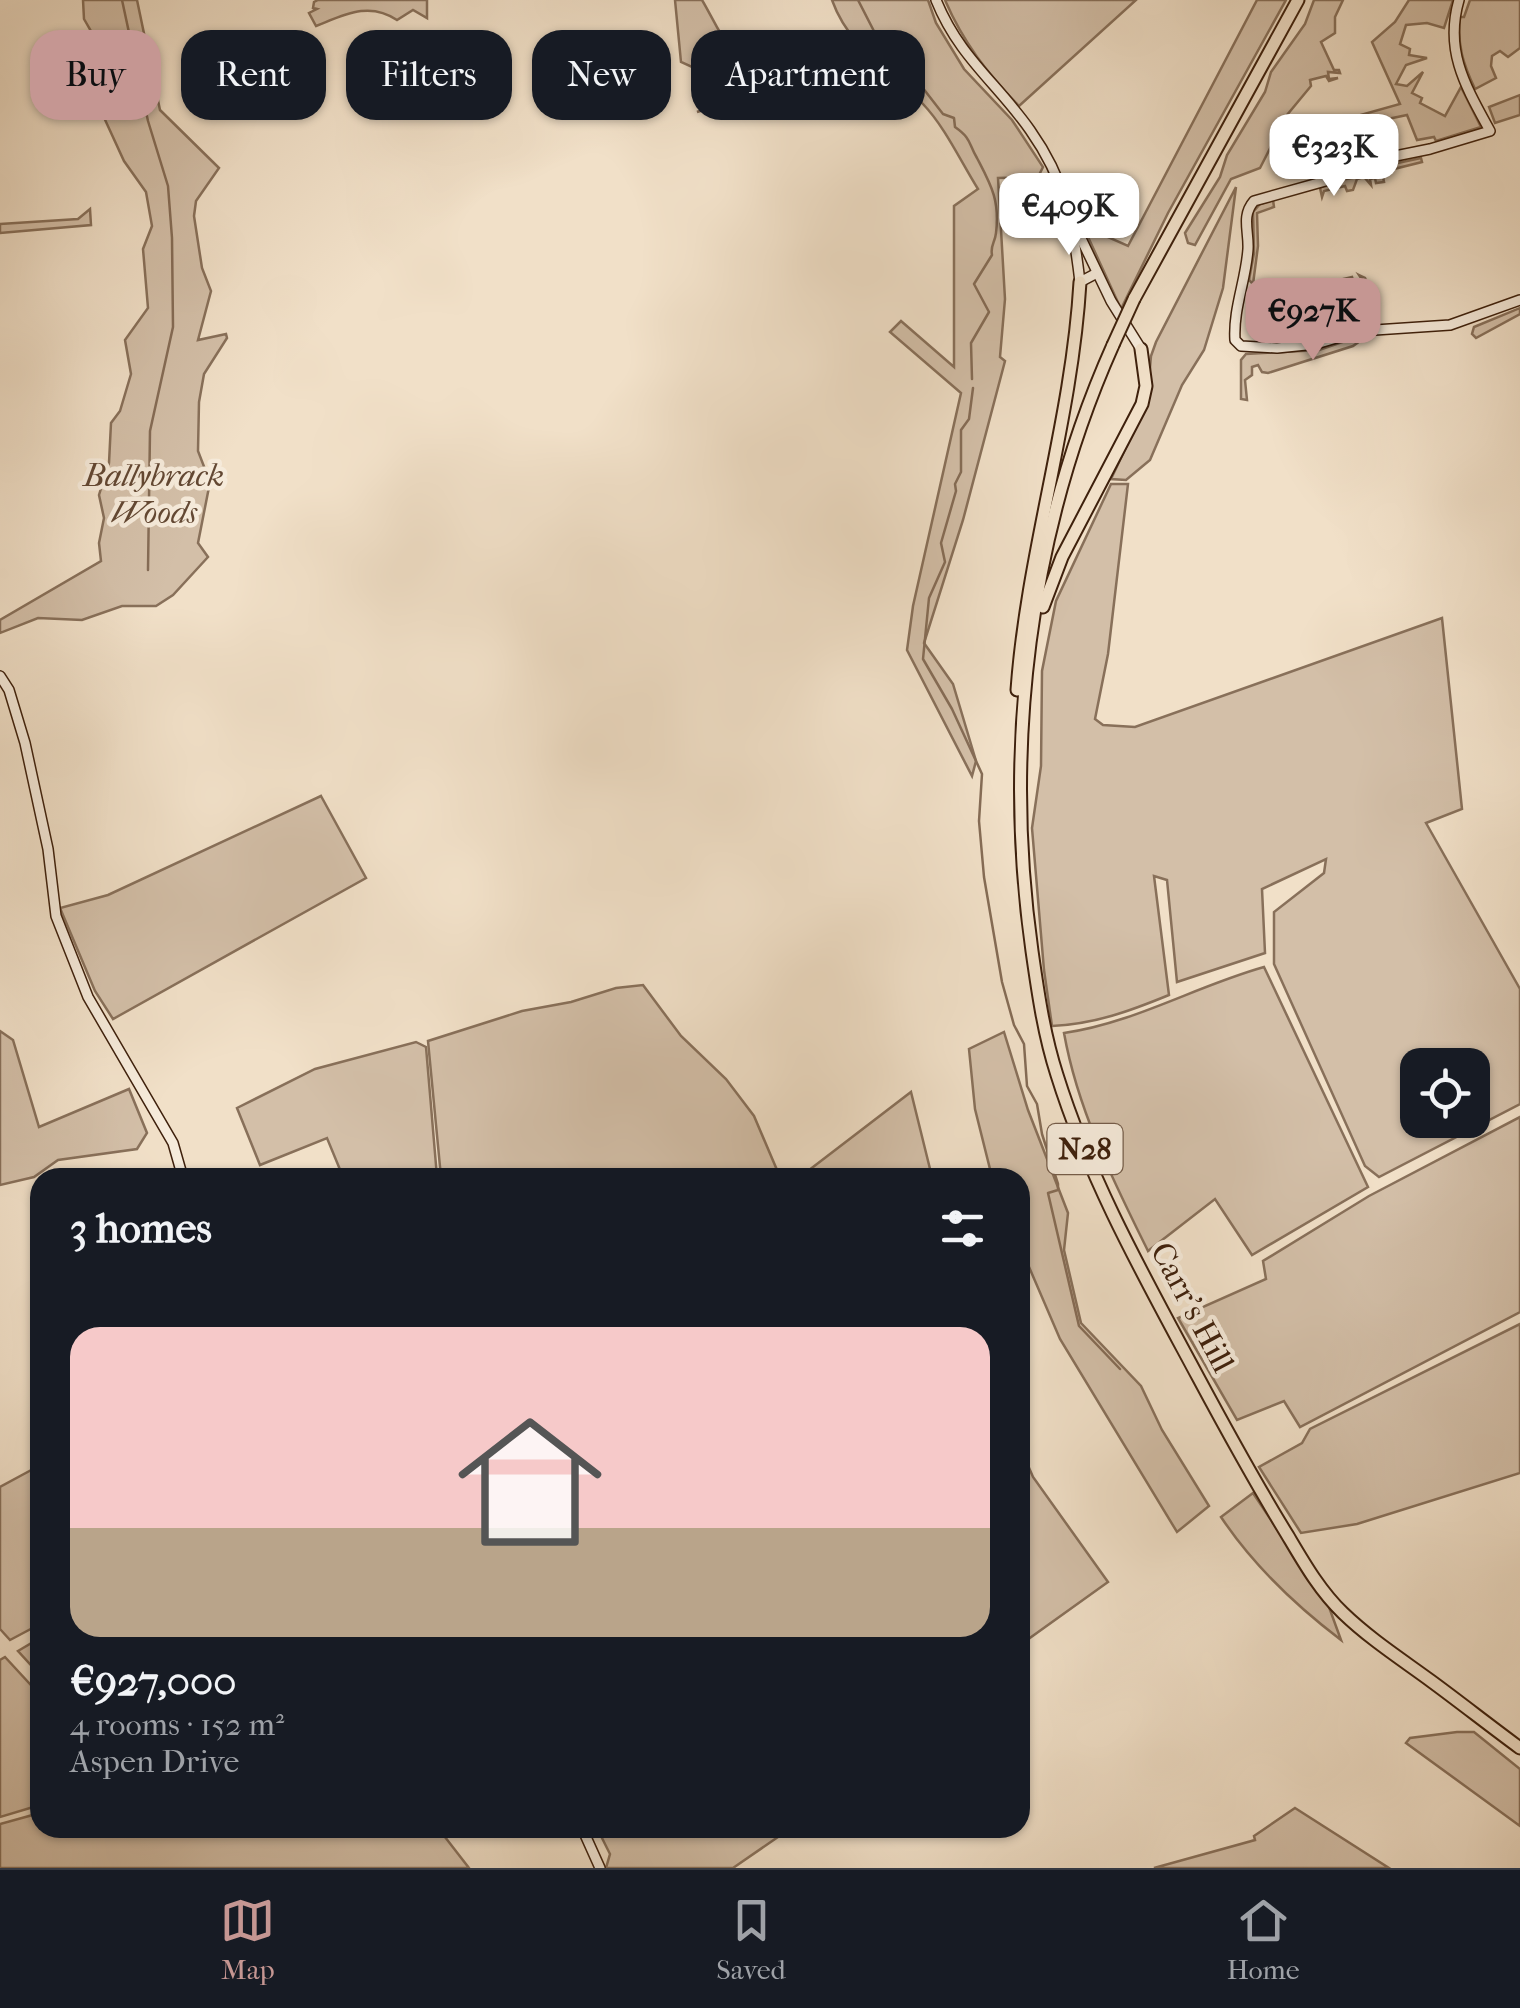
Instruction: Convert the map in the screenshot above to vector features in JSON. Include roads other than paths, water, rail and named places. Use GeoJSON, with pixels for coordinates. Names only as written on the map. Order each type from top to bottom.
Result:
{"type":"FeatureCollection","features":[{"type":"Feature","properties":{"kind":"highway","name":"N28"},"geometry":{"type":"LineString","coordinates":[[1020,784],[1026,678],[1046,547],[1092,393],[1134,300],[1298,0]]}},
{"type":"Feature","properties":{"kind":"highway","name":"N28"},"geometry":{"type":"LineString","coordinates":[[1020,784],[1016,714],[1020,645],[1056,457],[1078,320],[1080,282]]}},
{"type":"Feature","properties":{"kind":"highway","name":"N28"},"geometry":{"type":"LineString","coordinates":[[1020,784],[1026,761],[1043,602],[1142,404],[1146,386],[1141,349]]}},
{"type":"Feature","properties":{"kind":"highway","name":"Carr's Hill"},"geometry":{"type":"LineString","coordinates":[[1020,784],[1027,918],[1043,1021],[1057,1076],[1114,1216],[1155,1296],[1254,1482],[1315,1581],[1342,1613],[1377,1642],[1520,1748]]}},
{"type":"Feature","properties":{"kind":"street"},"geometry":{"type":"LineString","coordinates":[[936,0],[949,32],[1029,128],[1044,152],[1064,189],[1075,226],[1097,273],[1141,349]]}},
{"type":"Feature","properties":{"kind":"street"},"geometry":{"type":"LineString","coordinates":[[1459,0],[1452,27],[1455,57],[1490,131],[1430,150],[1346,166],[1329,180],[1262,197],[1247,210],[1248,252],[1235,320],[1236,342],[1244,347],[1277,348],[1316,344],[1351,332],[1450,325],[1520,300]]}},
{"type":"Feature","properties":{"kind":"street"},"geometry":{"type":"LineString","coordinates":[[1075,226],[1080,282],[1097,273]]}},
{"type":"Feature","properties":{"kind":"street"},"geometry":{"type":"LineString","coordinates":[[0,676],[9,690],[25,743],[48,849],[56,916],[88,997],[173,1143],[180,1168]]}},
{"type":"Feature","properties":{"kind":"street"},"geometry":{"type":"LineString","coordinates":[[586,1838],[600,1868]]}},
{"type":"Feature","properties":{"kind":"waterway"},"geometry":{"type":"LineString","coordinates":[[122,0],[148,121],[168,186],[172,238],[173,327],[150,431],[148,570]]}},
{"type":"Feature","properties":{"kind":"waterway"},"geometry":{"type":"LineString","coordinates":[[858,0],[878,39],[943,114],[954,118],[955,127],[969,141],[993,193],[997,221],[992,255],[974,284],[989,312],[971,343],[972,379]]}},
{"type":"Feature","properties":{"kind":"waterway"},"geometry":{"type":"LineString","coordinates":[[973,388],[969,419],[961,430],[961,472],[941,543],[945,562],[929,598],[923,659],[982,774],[979,821],[984,877],[1002,982],[1014,1025],[1024,1044],[1027,1086],[1037,1104],[1058,1184],[1058,1190],[1048,1193],[1079,1326],[1120,1369]]}},
{"type":"Feature","properties":{"kind":"park label","name":"Ballybrack Woods"},"geometry":{"type":"Point","coordinates":[154,494]}}]}
